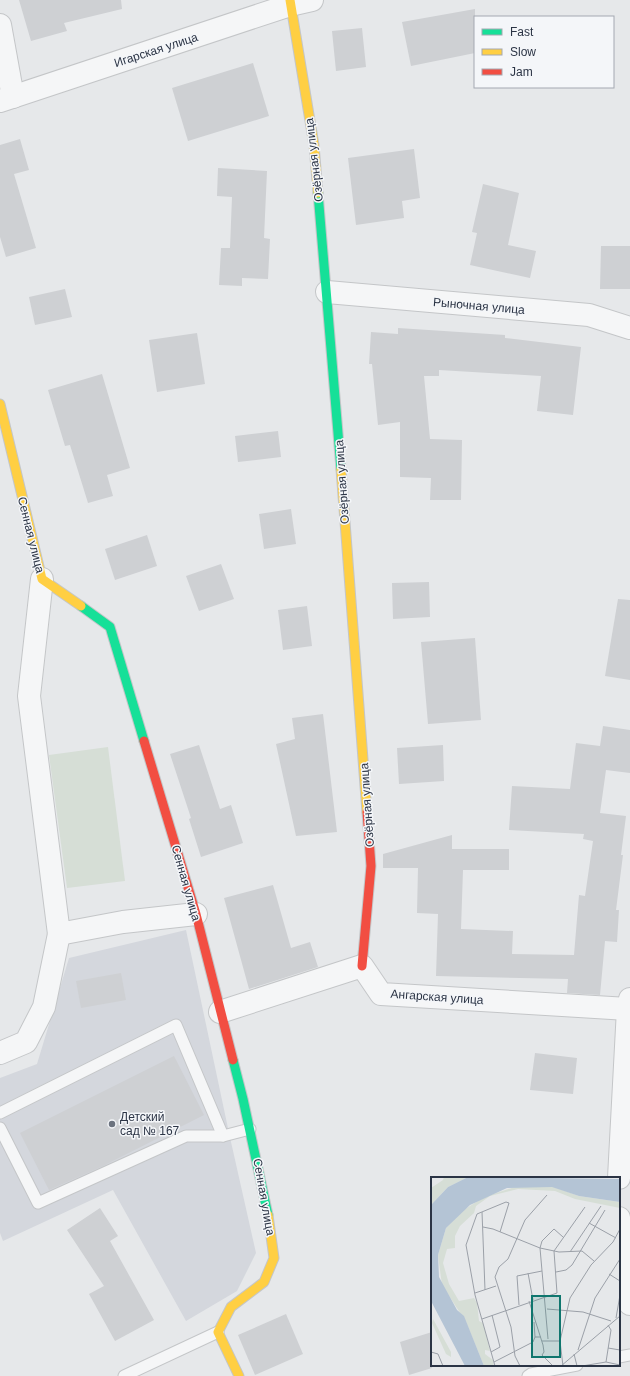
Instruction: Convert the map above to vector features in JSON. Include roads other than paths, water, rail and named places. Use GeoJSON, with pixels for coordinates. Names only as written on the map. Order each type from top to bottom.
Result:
{"type":"FeatureCollection","features":[{"type":"Feature","properties":{"kind":"street","name":"Игарская улица"},"geometry":{"type":"LineString","coordinates":[[6,99],[290,3],[312,0]]}},
{"type":"Feature","properties":{"kind":"street","name":"Озёрная улица"},"geometry":{"type":"LineString","coordinates":[[290,3],[314,145],[372,866],[362,966]]}},
{"type":"Feature","properties":{"kind":"street"},"geometry":{"type":"LineString","coordinates":[[0,25],[6,99]]}},
{"type":"Feature","properties":{"kind":"street","name":"Рыночная улица"},"geometry":{"type":"LineString","coordinates":[[327,292],[589,315],[630,328]]}},
{"type":"Feature","properties":{"kind":"street","name":"Сенная улица"},"geometry":{"type":"LineString","coordinates":[[0,404],[42,580],[110,627],[196,914],[220,1012],[244,1099],[267,1205],[274,1258],[264,1282],[231,1307],[218,1332]]}},
{"type":"Feature","properties":{"kind":"street"},"geometry":{"type":"LineString","coordinates":[[0,1052],[26,1042],[44,1007],[59,934],[29,696],[42,580]]}},
{"type":"Feature","properties":{"kind":"street"},"geometry":{"type":"LineString","coordinates":[[59,934],[123,922],[196,914]]}},
{"type":"Feature","properties":{"kind":"street"},"geometry":{"type":"LineString","coordinates":[[220,1012],[362,966]]}},
{"type":"Feature","properties":{"kind":"street","name":"Ангарская улица"},"geometry":{"type":"LineString","coordinates":[[362,966],[381,994],[629,1004]]}},
{"type":"Feature","properties":{"kind":"street"},"geometry":{"type":"LineString","coordinates":[[619,1177],[629,1004]]}},
{"type":"Feature","properties":{"kind":"street"},"geometry":{"type":"LineString","coordinates":[[620,1226],[630,1304]]}},
{"type":"Feature","properties":{"kind":"street"},"geometry":{"type":"LineString","coordinates":[[218,1332],[239,1376]]}},
{"type":"Feature","properties":{"kind":"lane"},"geometry":{"type":"LineString","coordinates":[[0,1113],[176,1025],[223,1136]]}},
{"type":"Feature","properties":{"kind":"lane"},"geometry":{"type":"LineString","coordinates":[[0,1128],[38,1203],[186,1136],[223,1136],[250,1129]]}},
{"type":"Feature","properties":{"kind":"lane"},"geometry":{"type":"LineString","coordinates":[[124,1376],[218,1332]]}},
{"type":"Feature","properties":{"kind":"lane"},"geometry":{"type":"LineString","coordinates":[[620,1357],[630,1355]]}},
{"type":"Feature","properties":{"kind":"lane"},"geometry":{"type":"LineString","coordinates":[[528,1376],[531,1374],[572,1366]]}},
{"type":"Feature","properties":{"kind":"place","name":"Детский сад № 167"},"geometry":{"type":"Point","coordinates":[112,1124]}}]}
